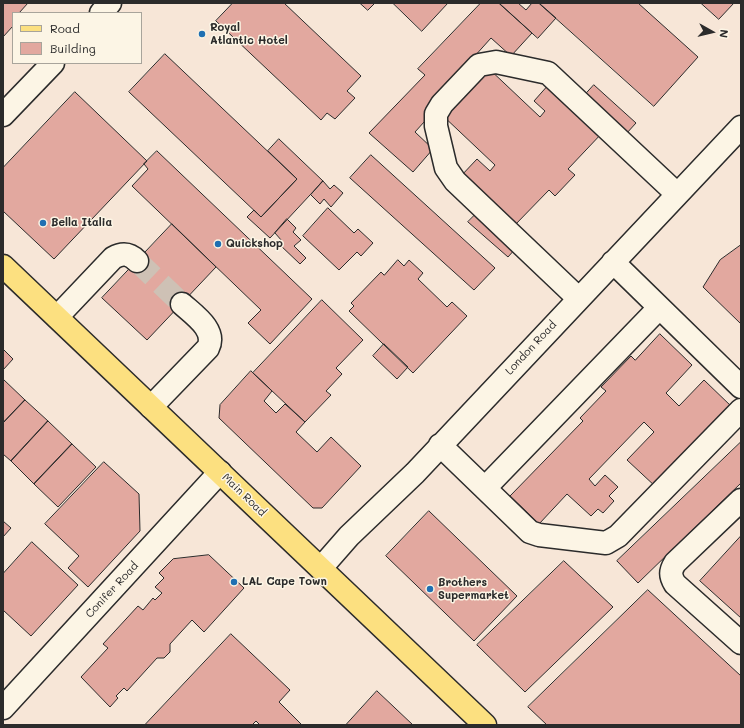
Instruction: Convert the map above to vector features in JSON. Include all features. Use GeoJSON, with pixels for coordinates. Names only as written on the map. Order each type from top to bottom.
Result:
{"type":"FeatureCollection","features":[{"type":"Feature","properties":{"kind":"main road","name":"Main Road"},"geometry":{"type":"LineString","coordinates":[[3,266],[485,725]]}},
{"type":"Feature","properties":{"kind":"street"},"geometry":{"type":"LineString","coordinates":[[101,12],[110,3]]}},
{"type":"Feature","properties":{"kind":"street"},"geometry":{"type":"LineString","coordinates":[[578,298],[454,181],[448,173],[436,126],[436,114],[442,104],[475,69],[484,63],[496,62],[548,74],[677,194]]}},
{"type":"Feature","properties":{"kind":"street"},"geometry":{"type":"LineString","coordinates":[[3,115],[51,64]]}},
{"type":"Feature","properties":{"kind":"street","name":"London Road"},"geometry":{"type":"LineString","coordinates":[[321,568],[349,536],[440,445],[741,127]]}},
{"type":"Feature","properties":{"kind":"street"},"geometry":{"type":"LineString","coordinates":[[57,317],[113,258],[120,254],[126,254],[137,261]]}},
{"type":"Feature","properties":{"kind":"street"},"geometry":{"type":"LineString","coordinates":[[613,262],[741,387]]}},
{"type":"Feature","properties":{"kind":"street"},"geometry":{"type":"LineString","coordinates":[[151,407],[208,348],[211,341],[207,328],[182,304]]}},
{"type":"Feature","properties":{"kind":"street"},"geometry":{"type":"LineString","coordinates":[[484,488],[659,308]]}},
{"type":"Feature","properties":{"kind":"street"},"geometry":{"type":"LineString","coordinates":[[440,445],[534,534],[606,543],[618,536],[741,410]]}},
{"type":"Feature","properties":{"kind":"street","name":"Conifer Road"},"geometry":{"type":"LineString","coordinates":[[3,708],[220,472]]}},
{"type":"Feature","properties":{"kind":"street"},"geometry":{"type":"LineString","coordinates":[[741,500],[675,563],[671,570],[671,577],[675,584],[741,643]]}},
{"type":"Feature","properties":{"kind":"building"},"geometry":{"type":"Polygon","coordinates":[[[3,3],[28,3],[20,12],[12,12],[12,27],[3,37],[3,3]]]}},
{"type":"Feature","properties":{"kind":"building"},"geometry":{"type":"Polygon","coordinates":[[[233,3],[284,3],[361,76],[347,91],[355,98],[335,119],[327,113],[321,120],[216,21],[233,3]]]}},
{"type":"Feature","properties":{"kind":"building"},"geometry":{"type":"Polygon","coordinates":[[[360,3],[375,3],[368,10],[360,3]]]}},
{"type":"Feature","properties":{"kind":"building"},"geometry":{"type":"Polygon","coordinates":[[[393,3],[448,3],[422,31],[393,3]]]}},
{"type":"Feature","properties":{"kind":"building"},"geometry":{"type":"Polygon","coordinates":[[[481,3],[499,3],[532,33],[511,56],[491,38],[429,107],[434,111],[415,132],[433,149],[413,172],[369,133],[425,75],[418,69],[481,3]]]}},
{"type":"Feature","properties":{"kind":"building"},"geometry":{"type":"Polygon","coordinates":[[[499,3],[518,3],[526,10],[532,3],[539,3],[556,18],[538,38],[499,3]]]}},
{"type":"Feature","properties":{"kind":"building"},"geometry":{"type":"Polygon","coordinates":[[[539,3],[638,3],[698,57],[654,106],[539,3]]]}},
{"type":"Feature","properties":{"kind":"building"},"geometry":{"type":"Polygon","coordinates":[[[701,3],[734,3],[719,19],[701,3]]]}},
{"type":"Feature","properties":{"kind":"building"},"geometry":{"type":"Polygon","coordinates":[[[165,54],[297,179],[261,217],[129,92],[165,54]]]}},
{"type":"Feature","properties":{"kind":"building"},"geometry":{"type":"Polygon","coordinates":[[[486,66],[540,117],[545,111],[534,101],[550,83],[603,132],[568,169],[575,175],[555,196],[549,190],[513,227],[460,177],[477,159],[490,171],[495,165],[441,114],[486,66]]]}},
{"type":"Feature","properties":{"kind":"building"},"geometry":{"type":"Polygon","coordinates":[[[594,85],[636,123],[626,134],[585,95],[594,85]]]}},
{"type":"Feature","properties":{"kind":"building"},"geometry":{"type":"Polygon","coordinates":[[[75,92],[147,161],[54,259],[3,211],[3,168],[75,92]]]}},
{"type":"Feature","properties":{"kind":"building"},"geometry":{"type":"Polygon","coordinates":[[[279,139],[323,181],[270,238],[247,217],[254,210],[261,217],[297,179],[268,151],[279,139]]]}},
{"type":"Feature","properties":{"kind":"building"},"geometry":{"type":"Polygon","coordinates":[[[157,151],[312,299],[270,344],[248,323],[261,310],[132,186],[148,169],[144,164],[157,151]]]}},
{"type":"Feature","properties":{"kind":"building"},"geometry":{"type":"Polygon","coordinates":[[[371,155],[495,268],[474,290],[350,178],[371,155]]]}},
{"type":"Feature","properties":{"kind":"building"},"geometry":{"type":"Polygon","coordinates":[[[323,181],[330,189],[334,185],[343,193],[331,207],[324,199],[320,204],[311,195],[323,181]]]}},
{"type":"Feature","properties":{"kind":"building"},"geometry":{"type":"Polygon","coordinates":[[[328,208],[354,233],[358,229],[373,243],[361,256],[357,252],[339,270],[303,236],[328,208]]]}},
{"type":"Feature","properties":{"kind":"building"},"geometry":{"type":"Polygon","coordinates":[[[477,213],[516,248],[508,257],[468,222],[477,213]]]}},
{"type":"Feature","properties":{"kind":"building"},"geometry":{"type":"Polygon","coordinates":[[[287,219],[296,228],[293,232],[301,240],[294,246],[306,258],[300,264],[279,244],[282,241],[275,233],[287,219]]]}},
{"type":"Feature","properties":{"kind":"building"},"geometry":{"type":"Polygon","coordinates":[[[172,224],[216,267],[147,340],[102,298],[172,224]]]}},
{"type":"Feature","properties":{"kind":"building"},"geometry":{"type":"Polygon","coordinates":[[[741,245],[741,324],[703,287],[720,260],[741,245]]]}},
{"type":"Feature","properties":{"kind":"building"},"geometry":{"type":"Polygon","coordinates":[[[398,260],[404,266],[409,260],[423,273],[418,279],[447,307],[452,302],[467,316],[413,373],[349,311],[354,306],[351,303],[381,272],[384,275],[398,260]]]}},
{"type":"Feature","properties":{"kind":"building"},"geometry":{"type":"Polygon","coordinates":[[[322,300],[363,340],[336,368],[342,374],[326,391],[331,395],[305,422],[253,373],[322,300]]]}},
{"type":"Feature","properties":{"kind":"building"},"geometry":{"type":"Polygon","coordinates":[[[660,334],[692,365],[666,393],[679,406],[704,380],[732,407],[656,487],[627,460],[654,432],[644,422],[589,479],[595,486],[605,475],[618,487],[609,496],[614,501],[603,513],[598,509],[591,516],[567,494],[539,524],[510,496],[583,421],[580,418],[606,391],[601,387],[631,356],[635,360],[660,334]]]}},
{"type":"Feature","properties":{"kind":"building"},"geometry":{"type":"Polygon","coordinates":[[[384,344],[408,367],[397,379],[373,356],[384,344]]]}},
{"type":"Feature","properties":{"kind":"building"},"geometry":{"type":"Polygon","coordinates":[[[3,349],[13,359],[3,370],[3,349]]]}},
{"type":"Feature","properties":{"kind":"building"},"geometry":{"type":"Polygon","coordinates":[[[251,371],[272,391],[264,401],[276,413],[285,404],[305,422],[296,432],[317,452],[331,437],[361,466],[322,508],[313,508],[219,418],[220,405],[251,371]]]}},
{"type":"Feature","properties":{"kind":"building"},"geometry":{"type":"Polygon","coordinates":[[[3,379],[25,400],[3,423],[3,379]]]}},
{"type":"Feature","properties":{"kind":"building"},"geometry":{"type":"Polygon","coordinates":[[[25,400],[48,421],[11,461],[3,454],[3,423],[25,400]]]}},
{"type":"Feature","properties":{"kind":"building"},"geometry":{"type":"Polygon","coordinates":[[[48,421],[72,444],[34,484],[11,461],[48,421]]]}},
{"type":"Feature","properties":{"kind":"building"},"geometry":{"type":"Polygon","coordinates":[[[741,442],[741,483],[638,583],[617,561],[741,442]]]}},
{"type":"Feature","properties":{"kind":"building"},"geometry":{"type":"Polygon","coordinates":[[[72,444],[96,467],[58,507],[34,484],[72,444]]]}},
{"type":"Feature","properties":{"kind":"building"},"geometry":{"type":"Polygon","coordinates":[[[104,462],[139,494],[140,531],[88,587],[68,568],[79,556],[45,524],[104,462]]]}},
{"type":"Feature","properties":{"kind":"building"},"geometry":{"type":"Polygon","coordinates":[[[429,511],[517,596],[474,641],[386,556],[429,511]]]}},
{"type":"Feature","properties":{"kind":"building"},"geometry":{"type":"Polygon","coordinates":[[[3,521],[11,528],[3,537],[3,521]]]}},
{"type":"Feature","properties":{"kind":"building"},"geometry":{"type":"Polygon","coordinates":[[[741,536],[741,618],[700,581],[741,536]]]}},
{"type":"Feature","properties":{"kind":"building"},"geometry":{"type":"Polygon","coordinates":[[[32,542],[78,585],[31,636],[3,610],[3,574],[32,542]]]}},
{"type":"Feature","properties":{"kind":"building"},"geometry":{"type":"Polygon","coordinates":[[[209,555],[244,588],[204,632],[192,620],[170,644],[170,652],[164,658],[157,658],[127,691],[124,688],[116,696],[118,698],[110,707],[81,677],[108,648],[103,644],[138,606],[143,610],[153,598],[155,600],[162,593],[155,587],[164,578],[159,573],[173,559],[209,555]]]}},
{"type":"Feature","properties":{"kind":"building"},"geometry":{"type":"Polygon","coordinates":[[[564,561],[613,607],[525,692],[477,645],[564,561]]]}},
{"type":"Feature","properties":{"kind":"building"},"geometry":{"type":"Polygon","coordinates":[[[648,590],[741,676],[741,725],[547,725],[528,707],[648,590]]]}},
{"type":"Feature","properties":{"kind":"building"},"geometry":{"type":"Polygon","coordinates":[[[231,634],[290,690],[279,702],[302,725],[260,725],[256,721],[252,725],[145,725],[231,634]]]}},
{"type":"Feature","properties":{"kind":"building"},"geometry":{"type":"Polygon","coordinates":[[[377,691],[413,725],[346,725],[377,691]]]}},
{"type":"Feature","properties":{"kind":"tunnel"},"geometry":{"type":"LineString","coordinates":[[137,261],[182,304]]}},
{"type":"Feature","properties":{"kind":"place","name":"Royal Atlantic Hotel"},"geometry":{"type":"Point","coordinates":[202,34]}},
{"type":"Feature","properties":{"kind":"place","name":"Bella Italia"},"geometry":{"type":"Point","coordinates":[43,223]}},
{"type":"Feature","properties":{"kind":"place","name":"Quickshop"},"geometry":{"type":"Point","coordinates":[218,244]}},
{"type":"Feature","properties":{"kind":"place","name":"LAL Cape Town"},"geometry":{"type":"Point","coordinates":[234,582]}},
{"type":"Feature","properties":{"kind":"place","name":"Brothers Supermarket"},"geometry":{"type":"Point","coordinates":[430,589]}}]}
